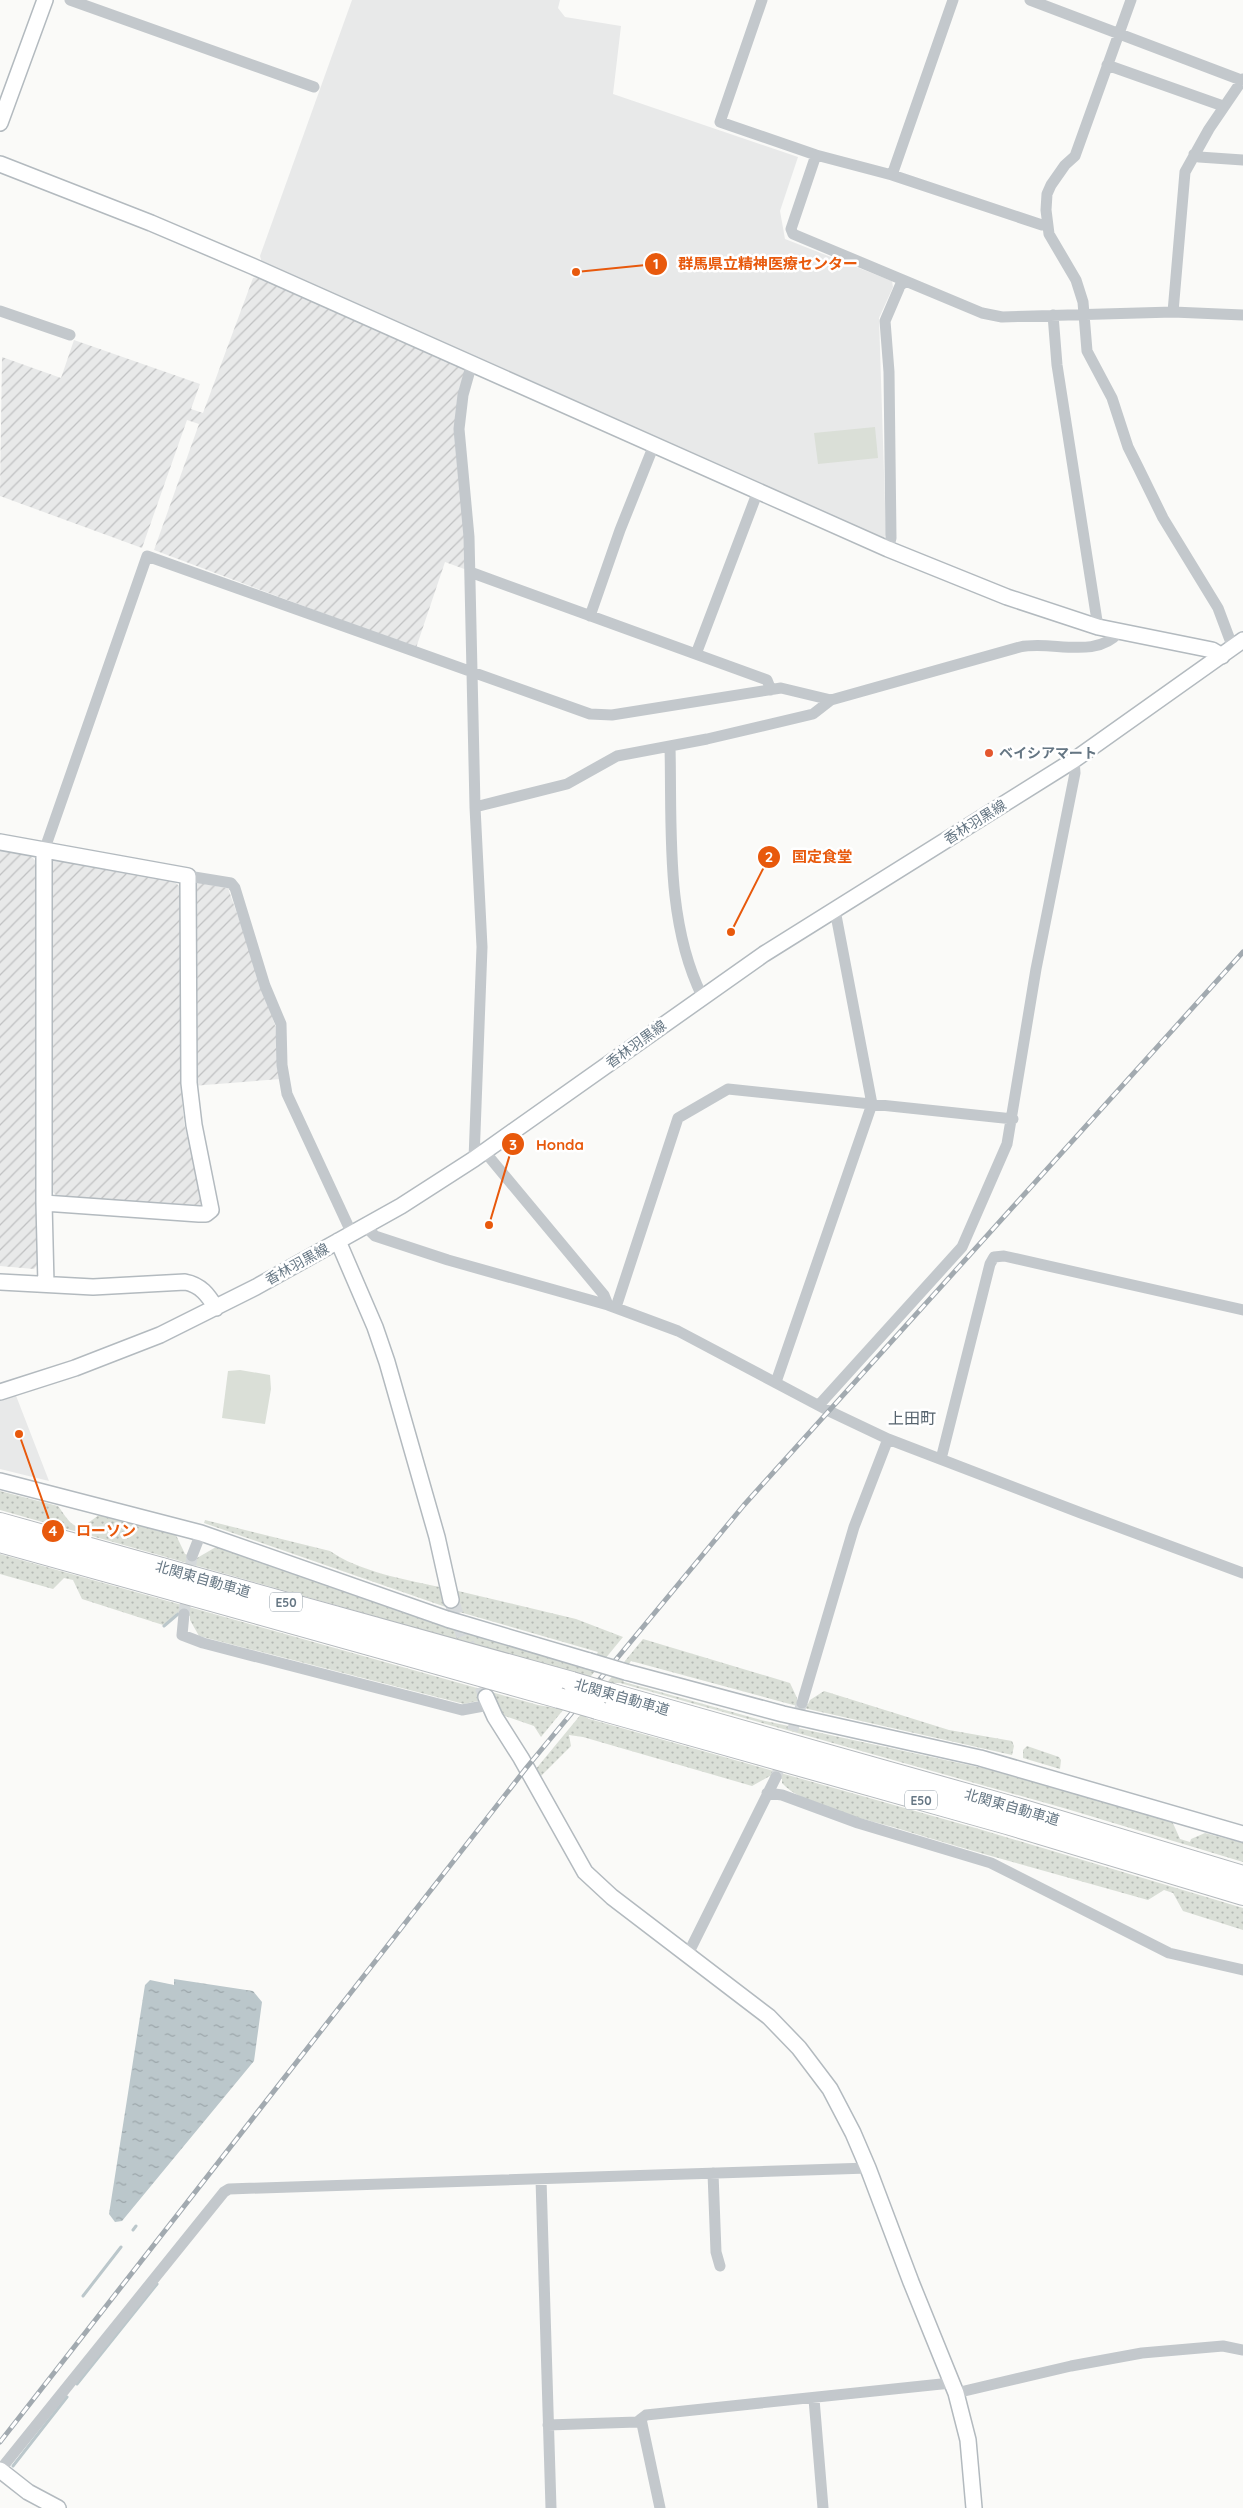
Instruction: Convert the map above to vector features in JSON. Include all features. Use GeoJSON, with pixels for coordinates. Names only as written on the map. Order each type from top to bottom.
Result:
{"type":"FeatureCollection","features":[{"type":"Feature","properties":{"kind":"highway","name":"北関東自動車道"},"geometry":{"type":"LineString","coordinates":[[0,1522],[572,1682],[603,1701],[1243,1895]]}},
{"type":"Feature","properties":{"kind":"highway","name":"北関東自動車道"},"geometry":{"type":"LineString","coordinates":[[0,1542],[559,1698],[603,1701],[1010,1806],[1243,1876]]}},
{"type":"Feature","properties":{"kind":"street"},"geometry":{"type":"LineString","coordinates":[[0,123],[45,0]]}},
{"type":"Feature","properties":{"kind":"street"},"geometry":{"type":"LineString","coordinates":[[70,0],[314,87]]}},
{"type":"Feature","properties":{"kind":"street"},"geometry":{"type":"LineString","coordinates":[[762,0],[720,122],[816,154],[892,175],[1042,224],[1048,223]]}},
{"type":"Feature","properties":{"kind":"street"},"geometry":{"type":"LineString","coordinates":[[892,175],[953,0]]}},
{"type":"Feature","properties":{"kind":"street"},"geometry":{"type":"LineString","coordinates":[[1030,0],[1242,79],[1223,106],[1185,172],[1173,312]]}},
{"type":"Feature","properties":{"kind":"street"},"geometry":{"type":"LineString","coordinates":[[0,164],[151,222],[888,549],[1007,597],[1119,632],[1212,650],[1236,648],[1221,614],[1163,518],[1128,446],[1112,398],[1088,354],[1086,313],[1076,280],[1049,234],[1047,194],[1062,169],[1075,156],[1131,0]]}},
{"type":"Feature","properties":{"kind":"street"},"geometry":{"type":"LineString","coordinates":[[1107,65],[1223,106]]}},
{"type":"Feature","properties":{"kind":"street"},"geometry":{"type":"LineString","coordinates":[[816,154],[791,229],[793,234],[989,316],[1173,312],[1243,315]]}},
{"type":"Feature","properties":{"kind":"street"},"geometry":{"type":"LineString","coordinates":[[1194,154],[1199,157],[1243,160]]}},
{"type":"Feature","properties":{"kind":"street"},"geometry":{"type":"LineString","coordinates":[[888,549],[891,528],[889,372],[885,322],[900,286],[905,281]]}},
{"type":"Feature","properties":{"kind":"street"},"geometry":{"type":"LineString","coordinates":[[0,311],[70,335]]}},
{"type":"Feature","properties":{"kind":"street"},"geometry":{"type":"LineString","coordinates":[[1054,315],[1056,365],[1098,627]]}},
{"type":"Feature","properties":{"kind":"street"},"geometry":{"type":"LineString","coordinates":[[472,363],[463,395],[459,429],[470,572],[475,807],[482,947],[473,1151],[480,1156],[612,1306]]}},
{"type":"Feature","properties":{"kind":"street"},"geometry":{"type":"LineString","coordinates":[[590,616],[620,530],[654,445]]}},
{"type":"Feature","properties":{"kind":"street"},"geometry":{"type":"LineString","coordinates":[[696,654],[758,491]]}},
{"type":"Feature","properties":{"kind":"street"},"geometry":{"type":"LineString","coordinates":[[46,1284],[44,1203],[44,851],[147,556],[156,557],[572,709],[597,715],[612,715],[781,688],[831,700]]}},
{"type":"Feature","properties":{"kind":"street"},"geometry":{"type":"LineString","coordinates":[[470,572],[767,680],[771,690]]}},
{"type":"Feature","properties":{"kind":"street"},"geometry":{"type":"LineString","coordinates":[[475,807],[567,784],[617,756],[707,739],[813,714],[831,700],[1029,645],[1096,646],[1111,640],[1119,632]]}},
{"type":"Feature","properties":{"kind":"street","name":"香林羽黒線"},"geometry":{"type":"LineString","coordinates":[[0,1392],[110,1355],[160,1335],[216,1308],[358,1230],[480,1156],[702,996],[764,954],[1074,760],[1236,648]]}},
{"type":"Feature","properties":{"kind":"street"},"geometry":{"type":"LineString","coordinates":[[670,746],[673,867],[682,946],[690,971],[702,996]]}},
{"type":"Feature","properties":{"kind":"street"},"geometry":{"type":"LineString","coordinates":[[819,1405],[962,1247],[1007,1144],[1013,1119],[1036,970],[1075,773],[1074,760]]}},
{"type":"Feature","properties":{"kind":"street"},"geometry":{"type":"LineString","coordinates":[[0,842],[231,883],[235,888],[265,986],[281,1024],[282,1065],[287,1094],[358,1230],[448,1260],[612,1306],[678,1330],[819,1405],[888,1438],[1243,1573]]}},
{"type":"Feature","properties":{"kind":"street"},"geometry":{"type":"LineString","coordinates":[[44,1203],[199,1214],[206,1214],[211,1210],[211,1201],[194,1126],[189,1083],[188,876]]}},
{"type":"Feature","properties":{"kind":"street"},"geometry":{"type":"LineString","coordinates":[[776,1382],[872,1104],[835,910]]}},
{"type":"Feature","properties":{"kind":"street"},"geometry":{"type":"LineString","coordinates":[[612,1306],[678,1118],[728,1090],[1013,1119]]}},
{"type":"Feature","properties":{"kind":"street"},"geometry":{"type":"LineString","coordinates":[[338,1241],[375,1327],[387,1362],[437,1537],[451,1600]]}},
{"type":"Feature","properties":{"kind":"street"},"geometry":{"type":"LineString","coordinates":[[941,1459],[990,1264],[994,1257],[1004,1256],[1243,1310]]}},
{"type":"Feature","properties":{"kind":"street"},"geometry":{"type":"LineString","coordinates":[[0,1282],[121,1287],[185,1282],[192,1283],[204,1291],[216,1308]]}},
{"type":"Feature","properties":{"kind":"street"},"geometry":{"type":"LineString","coordinates":[[802,1703],[854,1527],[888,1438]]}},
{"type":"Feature","properties":{"kind":"street"},"geometry":{"type":"LineString","coordinates":[[0,1481],[201,1533],[447,1619],[626,1672],[783,1714],[980,1758],[1243,1834]]}},
{"type":"Feature","properties":{"kind":"street"},"geometry":{"type":"LineString","coordinates":[[192,1556],[201,1533]]}},
{"type":"Feature","properties":{"kind":"street"},"geometry":{"type":"LineString","coordinates":[[184,1614],[182,1635],[203,1643],[462,1710],[487,1701],[585,1872],[612,1897],[769,2017],[800,2048],[842,2110],[868,2168],[954,2388],[968,2440],[974,2508]]}},
{"type":"Feature","properties":{"kind":"street"},"geometry":{"type":"LineString","coordinates":[[688,1954],[776,1777]]}},
{"type":"Feature","properties":{"kind":"street"},"geometry":{"type":"LineString","coordinates":[[767,1793],[782,1795],[833,1815],[991,1863],[1169,1953],[1243,1970]]}},
{"type":"Feature","properties":{"kind":"street"},"geometry":{"type":"LineString","coordinates":[[58,2508],[28,2492],[0,2470],[224,2192],[229,2189],[868,2168]]}},
{"type":"Feature","properties":{"kind":"street"},"geometry":{"type":"LineString","coordinates":[[713,2173],[716,2252],[720,2266]]}},
{"type":"Feature","properties":{"kind":"street"},"geometry":{"type":"LineString","coordinates":[[541,2179],[551,2508]]}},
{"type":"Feature","properties":{"kind":"street"},"geometry":{"type":"LineString","coordinates":[[548,2425],[637,2422],[646,2415],[954,2388],[1142,2352],[1223,2346],[1243,2350]]}},
{"type":"Feature","properties":{"kind":"street"},"geometry":{"type":"LineString","coordinates":[[814,2399],[823,2508]]}},
{"type":"Feature","properties":{"kind":"street"},"geometry":{"type":"LineString","coordinates":[[641,2419],[660,2508]]}},
{"type":"Feature","properties":{"kind":"shaded area"},"geometry":{"type":"Polygon","coordinates":[[[352,0],[560,0],[558,8],[565,17],[621,26],[613,94],[798,157],[780,211],[785,239],[892,281],[893,287],[879,318],[886,535],[882,540],[521,376],[262,263],[260,256],[352,0]]]}},
{"type":"Feature","properties":{"kind":"shaded area"},"geometry":{"type":"Polygon","coordinates":[[[260,276],[468,366],[460,392],[467,570],[445,562],[416,648],[154,550],[199,424],[187,420],[142,548],[0,496],[2,357],[61,378],[74,340],[200,384],[191,409],[203,413],[253,278],[260,276]]]}},
{"type":"Feature","properties":{"kind":"shaded area"},"geometry":{"type":"Polygon","coordinates":[[[875,427],[878,458],[818,464],[814,433],[875,427]]]}},
{"type":"Feature","properties":{"kind":"shaded area"},"geometry":{"type":"Polygon","coordinates":[[[0,849],[31,856],[37,863],[38,1264],[34,1269],[0,1266],[0,849]]]}},
{"type":"Feature","properties":{"kind":"shaded area"},"geometry":{"type":"Polygon","coordinates":[[[57,859],[175,882],[182,889],[183,1043],[181,1085],[184,1123],[204,1199],[200,1206],[58,1197],[52,1191],[50,862],[57,859]]]}},
{"type":"Feature","properties":{"kind":"shaded area"},"geometry":{"type":"Polygon","coordinates":[[[194,882],[228,888],[275,1026],[281,1079],[192,1086],[194,882]]]}},
{"type":"Feature","properties":{"kind":"shaded area"},"geometry":{"type":"Polygon","coordinates":[[[240,1370],[270,1375],[271,1389],[265,1424],[222,1418],[228,1371],[240,1370]]]}},
{"type":"Feature","properties":{"kind":"shaded area"},"geometry":{"type":"Polygon","coordinates":[[[15,1393],[49,1481],[0,1469],[0,1397],[15,1393]]]}},
{"type":"Feature","properties":{"kind":"shaded area"},"geometry":{"type":"Polygon","coordinates":[[[0,1491],[58,1506],[70,1522],[77,1527],[81,1528],[99,1515],[176,1535],[185,1554],[197,1558],[216,1547],[444,1627],[588,1666],[598,1652],[463,1613],[204,1523],[205,1520],[330,1551],[341,1558],[368,1569],[440,1587],[444,1601],[454,1590],[576,1619],[623,1637],[541,1737],[534,1726],[502,1715],[492,1697],[477,1697],[478,1701],[464,1704],[199,1636],[190,1620],[190,1616],[176,1613],[176,1616],[163,1625],[82,1599],[73,1580],[64,1578],[53,1589],[0,1574],[0,1554],[538,1705],[555,1708],[582,1675],[0,1510],[0,1491]]]}},
{"type":"Feature","properties":{"kind":"shaded area"},"geometry":{"type":"Polygon","coordinates":[[[643,1639],[790,1683],[797,1701],[808,1704],[810,1700],[824,1691],[949,1730],[1012,1741],[1014,1746],[1012,1755],[808,1709],[631,1661],[620,1676],[624,1682],[761,1720],[987,1769],[1172,1821],[1180,1839],[1190,1842],[1191,1839],[1205,1833],[1243,1843],[1243,1862],[1067,1809],[620,1683],[613,1683],[586,1718],[979,1829],[1243,1908],[1243,1930],[1183,1911],[1173,1893],[1164,1890],[1148,1900],[850,1815],[803,1798],[782,1783],[782,1779],[770,1776],[752,1786],[583,1737],[569,1735],[571,1746],[539,1778],[535,1770],[643,1639]]]}},
{"type":"Feature","properties":{"kind":"shaded area"},"geometry":{"type":"Polygon","coordinates":[[[1027,1746],[1059,1757],[1061,1760],[1060,1769],[1023,1758],[1023,1750],[1027,1746]]]}},
{"type":"Feature","properties":{"kind":"water"},"geometry":{"type":"Polygon","coordinates":[[[174,1979],[253,1991],[262,2002],[254,2061],[122,2221],[115,2222],[109,2214],[145,1985],[150,1980],[174,1985],[174,1979]]]}},
{"type":"Feature","properties":{"kind":"waterway"},"geometry":{"type":"LineString","coordinates":[[164,1626],[178,1614]]}},
{"type":"Feature","properties":{"kind":"waterway"},"geometry":{"type":"LineString","coordinates":[[133,2230],[136,2226]]}},
{"type":"Feature","properties":{"kind":"waterway"},"geometry":{"type":"LineString","coordinates":[[83,2296],[121,2247]]}},
{"type":"Feature","properties":{"kind":"waterway"},"geometry":{"type":"LineString","coordinates":[[77,2384],[157,2284]]}},
{"type":"Feature","properties":{"kind":"waterway"},"geometry":{"type":"LineString","coordinates":[[13,2466],[67,2397]]}},
{"type":"Feature","properties":{"kind":"tunnel"},"geometry":{"type":"LineString","coordinates":[[184,1614],[192,1556]]}},
{"type":"Feature","properties":{"kind":"tunnel"},"geometry":{"type":"LineString","coordinates":[[451,1600],[486,1697]]}},
{"type":"Feature","properties":{"kind":"tunnel"},"geometry":{"type":"LineString","coordinates":[[776,1777],[802,1703]]}},
{"type":"Feature","properties":{"kind":"railway"},"geometry":{"type":"LineString","coordinates":[[0,2442],[527,1767],[744,1505],[1243,952]]}},
{"type":"Feature","properties":{"kind":"place","name":"群馬県立精神医療センター"},"geometry":{"type":"Point","coordinates":[576,272]}},
{"type":"Feature","properties":{"kind":"place","name":"ベイシアマート"},"geometry":{"type":"Point","coordinates":[989,753]}},
{"type":"Feature","properties":{"kind":"place","name":"国定食堂"},"geometry":{"type":"Point","coordinates":[731,932]}},
{"type":"Feature","properties":{"kind":"place","name":"Honda"},"geometry":{"type":"Point","coordinates":[489,1225]}},
{"type":"Feature","properties":{"kind":"place","name":"ローソン"},"geometry":{"type":"Point","coordinates":[19,1434]}},
{"type":"Feature","properties":{"kind":"district","name":"上田町"},"geometry":{"type":"Point","coordinates":[912,1418]}}]}
